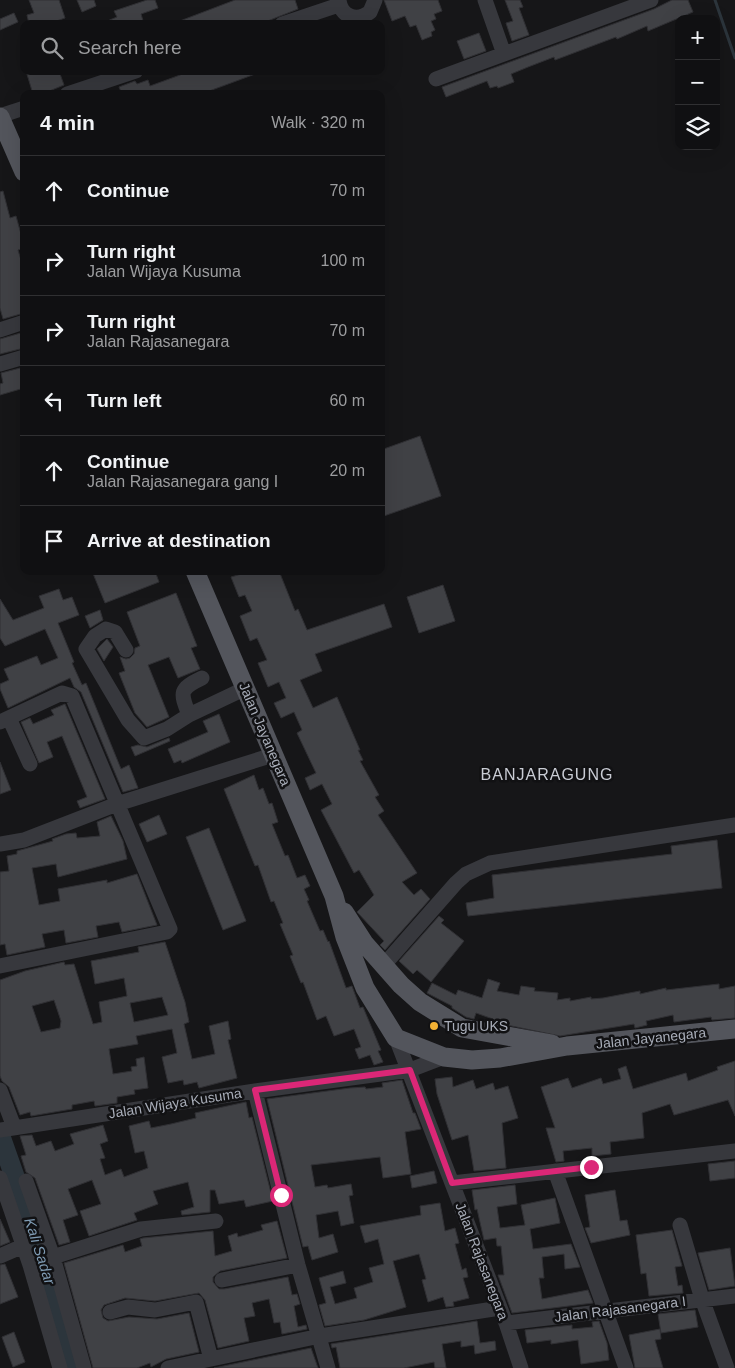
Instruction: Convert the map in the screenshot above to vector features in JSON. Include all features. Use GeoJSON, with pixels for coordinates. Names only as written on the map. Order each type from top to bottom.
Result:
{"type":"FeatureCollection","features":[{"type":"Feature","properties":{"kind":"main road"},"geometry":{"type":"LineString","coordinates":[[0,116],[20,163]]}},
{"type":"Feature","properties":{"kind":"main road","name":"Jalan Jayanegara"},"geometry":{"type":"LineString","coordinates":[[198,575],[334,896],[345,937],[365,988],[396,1038],[444,1057],[472,1060],[500,1058],[566,1046],[735,1029]]}},
{"type":"Feature","properties":{"kind":"main road","name":"Jalan Jayanegara"},"geometry":{"type":"LineString","coordinates":[[334,896],[364,943],[401,985],[420,1002],[462,1028],[566,1046]]}},
{"type":"Feature","properties":{"kind":"main road"},"geometry":{"type":"LineString","coordinates":[[375,1005],[382,989],[392,985],[401,985]]}},
{"type":"Feature","properties":{"kind":"main road"},"geometry":{"type":"LineString","coordinates":[[472,1060],[480,1051],[482,1039],[478,1031]]}},
{"type":"Feature","properties":{"kind":"street"},"geometry":{"type":"LineString","coordinates":[[292,20],[339,2],[347,15],[359,18],[370,12],[375,0]]}},
{"type":"Feature","properties":{"kind":"street"},"geometry":{"type":"LineString","coordinates":[[485,0],[504,54]]}},
{"type":"Feature","properties":{"kind":"street"},"geometry":{"type":"LineString","coordinates":[[436,79],[651,0]]}},
{"type":"Feature","properties":{"kind":"street"},"geometry":{"type":"LineString","coordinates":[[79,90],[124,75]]}},
{"type":"Feature","properties":{"kind":"street"},"geometry":{"type":"LineString","coordinates":[[0,116],[20,109]]}},
{"type":"Feature","properties":{"kind":"street"},"geometry":{"type":"LineString","coordinates":[[0,330],[20,323]]}},
{"type":"Feature","properties":{"kind":"street"},"geometry":{"type":"LineString","coordinates":[[0,364],[20,358]]}},
{"type":"Feature","properties":{"kind":"street"},"geometry":{"type":"LineString","coordinates":[[126,650],[115,632],[106,629],[95,636],[86,649],[128,720],[144,738],[246,688]]}},
{"type":"Feature","properties":{"kind":"street"},"geometry":{"type":"LineString","coordinates":[[189,715],[182,692],[202,678]]}},
{"type":"Feature","properties":{"kind":"street"},"geometry":{"type":"LineString","coordinates":[[0,966],[169,931],[170,926],[70,694],[62,694],[5,720],[30,764]]}},
{"type":"Feature","properties":{"kind":"street"},"geometry":{"type":"LineString","coordinates":[[0,844],[24,840],[117,804],[273,755]]}},
{"type":"Feature","properties":{"kind":"street"},"geometry":{"type":"LineString","coordinates":[[383,966],[456,883],[478,868],[490,863],[735,825]]}},
{"type":"Feature","properties":{"kind":"street","name":"Jalan Rajasanegara"},"geometry":{"type":"LineString","coordinates":[[396,1038],[410,1070],[506,1323],[521,1368]]}},
{"type":"Feature","properties":{"kind":"street","name":"Jalan Wijaya Kusuma"},"geometry":{"type":"LineString","coordinates":[[6,1129],[255,1090],[410,1070],[444,1057]]}},
{"type":"Feature","properties":{"kind":"street"},"geometry":{"type":"LineString","coordinates":[[0,1090],[6,1129]]}},
{"type":"Feature","properties":{"kind":"street"},"geometry":{"type":"LineString","coordinates":[[255,1090],[298,1265],[328,1368]]}},
{"type":"Feature","properties":{"kind":"street"},"geometry":{"type":"LineString","coordinates":[[452,1183],[735,1152]]}},
{"type":"Feature","properties":{"kind":"street"},"geometry":{"type":"LineString","coordinates":[[555,1171],[626,1368]]}},
{"type":"Feature","properties":{"kind":"street"},"geometry":{"type":"LineString","coordinates":[[26,1181],[52,1257],[84,1368]]}},
{"type":"Feature","properties":{"kind":"street"},"geometry":{"type":"LineString","coordinates":[[2,1186],[23,1246],[60,1368]]}},
{"type":"Feature","properties":{"kind":"street"},"geometry":{"type":"LineString","coordinates":[[52,1257],[141,1229],[216,1221]]}},
{"type":"Feature","properties":{"kind":"street"},"geometry":{"type":"LineString","coordinates":[[680,1225],[702,1299],[726,1368]]}},
{"type":"Feature","properties":{"kind":"street"},"geometry":{"type":"LineString","coordinates":[[0,1256],[23,1246]]}},
{"type":"Feature","properties":{"kind":"street"},"geometry":{"type":"LineString","coordinates":[[222,1280],[298,1265]]}},
{"type":"Feature","properties":{"kind":"street","name":"Jalan Rajasanegara I"},"geometry":{"type":"LineString","coordinates":[[506,1323],[735,1296]]}},
{"type":"Feature","properties":{"kind":"street"},"geometry":{"type":"LineString","coordinates":[[110,1312],[128,1307],[155,1310],[196,1302],[211,1359]]}},
{"type":"Feature","properties":{"kind":"street"},"geometry":{"type":"LineString","coordinates":[[168,1368],[320,1336],[500,1308]]}},
{"type":"Feature","properties":{"kind":"building"},"geometry":{"type":"Polygon","coordinates":[[[29,0],[59,0],[65,18],[59,20],[28,20],[27,15],[34,13],[29,0]]]}},
{"type":"Feature","properties":{"kind":"building"},"geometry":{"type":"Polygon","coordinates":[[[77,0],[94,0],[96,6],[82,12],[77,0]]]}},
{"type":"Feature","properties":{"kind":"building"},"geometry":{"type":"Polygon","coordinates":[[[147,0],[155,0],[158,8],[141,14],[143,20],[110,20],[117,17],[114,11],[147,0]]]}},
{"type":"Feature","properties":{"kind":"building"},"geometry":{"type":"Polygon","coordinates":[[[235,0],[295,0],[298,9],[270,20],[182,20],[235,0]]]}},
{"type":"Feature","properties":{"kind":"building"},"geometry":{"type":"Polygon","coordinates":[[[384,0],[438,0],[442,11],[434,14],[436,19],[431,21],[435,30],[431,32],[432,36],[422,40],[416,25],[410,27],[405,16],[392,21],[384,0]]]}},
{"type":"Feature","properties":{"kind":"building"},"geometry":{"type":"Polygon","coordinates":[[[505,0],[520,0],[523,7],[519,8],[529,35],[512,41],[506,23],[513,21],[505,0]]]}},
{"type":"Feature","properties":{"kind":"building"},"geometry":{"type":"Polygon","coordinates":[[[672,0],[688,0],[693,12],[686,15],[675,15],[675,20],[648,31],[647,26],[617,39],[616,37],[555,60],[554,57],[528,67],[511,74],[514,82],[498,88],[497,86],[490,88],[487,81],[446,97],[442,87],[654,9],[672,0]]]}},
{"type":"Feature","properties":{"kind":"building"},"geometry":{"type":"Polygon","coordinates":[[[14,13],[18,22],[0,30],[0,19],[14,13]]]}},
{"type":"Feature","properties":{"kind":"building"},"geometry":{"type":"Polygon","coordinates":[[[479,33],[486,51],[464,59],[457,41],[479,33]]]}},
{"type":"Feature","properties":{"kind":"building"},"geometry":{"type":"Polygon","coordinates":[[[27,75],[60,75],[64,85],[52,90],[32,90],[27,75]]]}},
{"type":"Feature","properties":{"kind":"building"},"geometry":{"type":"Polygon","coordinates":[[[180,75],[253,75],[212,90],[120,90],[119,87],[135,81],[137,84],[148,80],[150,86],[180,75]]]}},
{"type":"Feature","properties":{"kind":"building"},"geometry":{"type":"Polygon","coordinates":[[[3,191],[10,218],[16,216],[20,230],[20,249],[18,250],[20,257],[20,314],[3,319],[0,308],[0,192],[3,191]]]}},
{"type":"Feature","properties":{"kind":"building"},"geometry":{"type":"Polygon","coordinates":[[[20,333],[20,349],[0,354],[0,339],[20,333]]]}},
{"type":"Feature","properties":{"kind":"building"},"geometry":{"type":"Polygon","coordinates":[[[20,368],[20,389],[0,395],[0,384],[3,383],[1,373],[20,368]]]}},
{"type":"Feature","properties":{"kind":"building"},"geometry":{"type":"Polygon","coordinates":[[[420,436],[441,496],[385,516],[385,449],[420,436]]]}},
{"type":"Feature","properties":{"kind":"building"},"geometry":{"type":"Polygon","coordinates":[[[94,575],[156,575],[159,582],[105,603],[94,575]]]}},
{"type":"Feature","properties":{"kind":"building"},"geometry":{"type":"Polygon","coordinates":[[[238,575],[281,575],[295,611],[298,609],[307,630],[384,604],[392,627],[315,654],[322,671],[300,680],[313,708],[337,697],[360,750],[358,750],[363,760],[360,761],[379,795],[375,797],[384,811],[378,815],[417,873],[402,882],[414,895],[421,889],[430,899],[385,950],[380,945],[384,941],[357,912],[374,895],[359,870],[354,873],[321,810],[332,804],[322,784],[310,790],[305,778],[316,773],[297,733],[302,730],[294,712],[281,718],[274,703],[286,698],[279,682],[268,687],[258,663],[267,660],[257,638],[250,641],[240,616],[252,611],[245,595],[239,597],[231,577],[238,575]]]}},
{"type":"Feature","properties":{"kind":"building"},"geometry":{"type":"Polygon","coordinates":[[[443,585],[455,621],[419,633],[407,597],[443,585]]]}},
{"type":"Feature","properties":{"kind":"building"},"geometry":{"type":"Polygon","coordinates":[[[59,589],[63,600],[72,597],[79,615],[58,623],[74,662],[72,663],[82,685],[86,683],[121,769],[129,765],[138,788],[123,792],[81,692],[74,687],[70,678],[8,708],[0,689],[0,684],[9,680],[4,669],[37,656],[41,665],[58,658],[45,629],[5,646],[0,638],[0,599],[13,620],[44,608],[39,596],[59,589]]]}},
{"type":"Feature","properties":{"kind":"building"},"geometry":{"type":"Polygon","coordinates":[[[176,593],[197,646],[191,648],[200,669],[178,678],[169,657],[148,665],[169,717],[147,727],[135,713],[119,673],[125,671],[120,657],[130,658],[134,654],[135,648],[140,646],[127,612],[176,593]]]}},
{"type":"Feature","properties":{"kind":"building"},"geometry":{"type":"Polygon","coordinates":[[[100,610],[103,620],[90,628],[85,616],[100,610]]]}},
{"type":"Feature","properties":{"kind":"building"},"geometry":{"type":"Polygon","coordinates":[[[107,639],[113,647],[104,661],[97,649],[107,639]]]}},
{"type":"Feature","properties":{"kind":"building"},"geometry":{"type":"Polygon","coordinates":[[[65,704],[105,799],[80,808],[77,801],[87,797],[62,736],[47,742],[53,757],[39,763],[21,722],[30,718],[33,724],[54,715],[51,710],[65,704]]]}},
{"type":"Feature","properties":{"kind":"building"},"geometry":{"type":"Polygon","coordinates":[[[219,714],[230,742],[182,763],[181,760],[174,763],[168,749],[208,732],[203,721],[219,714]]]}},
{"type":"Feature","properties":{"kind":"building"},"geometry":{"type":"Polygon","coordinates":[[[169,738],[170,741],[135,756],[131,747],[138,745],[147,747],[169,738]]]}},
{"type":"Feature","properties":{"kind":"building"},"geometry":{"type":"Polygon","coordinates":[[[0,762],[11,790],[0,794],[0,762]]]}},
{"type":"Feature","properties":{"kind":"building"},"geometry":{"type":"Polygon","coordinates":[[[254,775],[259,790],[263,788],[269,804],[272,803],[278,822],[272,824],[285,856],[288,855],[297,878],[305,875],[310,886],[304,889],[309,900],[307,901],[320,931],[323,930],[329,941],[346,988],[352,986],[360,1008],[363,1007],[381,1050],[378,1051],[383,1062],[374,1065],[370,1055],[359,1059],[355,1049],[361,1047],[354,1029],[334,1036],[326,1016],[317,1020],[303,982],[301,983],[290,956],[293,955],[280,924],[283,923],[274,901],[271,902],[258,865],[255,866],[224,789],[254,775]]]}},
{"type":"Feature","properties":{"kind":"building"},"geometry":{"type":"Polygon","coordinates":[[[159,815],[167,834],[147,842],[139,824],[159,815]]]}},
{"type":"Feature","properties":{"kind":"building"},"geometry":{"type":"Polygon","coordinates":[[[111,816],[123,841],[127,859],[58,877],[56,864],[32,868],[39,905],[60,901],[58,889],[107,880],[107,883],[137,874],[157,925],[122,932],[119,922],[96,926],[98,937],[66,943],[64,930],[42,934],[45,947],[7,955],[5,944],[0,945],[0,872],[9,871],[7,856],[17,854],[17,851],[53,841],[52,839],[66,834],[76,833],[77,838],[100,836],[97,822],[111,816]]]}},
{"type":"Feature","properties":{"kind":"building"},"geometry":{"type":"Polygon","coordinates":[[[209,828],[246,921],[223,930],[186,837],[209,828]]]}},
{"type":"Feature","properties":{"kind":"building"},"geometry":{"type":"Polygon","coordinates":[[[717,840],[722,888],[468,916],[466,903],[494,898],[492,875],[672,854],[671,846],[717,840]]]}},
{"type":"Feature","properties":{"kind":"building"},"geometry":{"type":"Polygon","coordinates":[[[439,916],[444,920],[441,923],[464,941],[431,982],[417,970],[413,974],[399,961],[439,916]]]}},
{"type":"Feature","properties":{"kind":"building"},"geometry":{"type":"Polygon","coordinates":[[[165,942],[185,1002],[189,1022],[184,1024],[192,1059],[215,1054],[209,1026],[228,1021],[231,1039],[228,1040],[237,1078],[199,1088],[197,1082],[184,1085],[183,1080],[168,1083],[162,1057],[177,1053],[172,1029],[136,1036],[138,1044],[109,1049],[113,1074],[132,1071],[131,1067],[137,1066],[136,1059],[144,1057],[148,1088],[134,1090],[135,1094],[117,1097],[117,1103],[95,1106],[94,1101],[72,1105],[72,1109],[31,1116],[30,1112],[20,1115],[9,1087],[2,1081],[0,1076],[0,980],[25,971],[64,962],[65,965],[74,964],[93,1024],[102,1022],[99,1002],[127,996],[124,978],[95,984],[91,961],[139,952],[138,947],[165,942]],[[162,997],[130,1003],[134,1022],[168,1015],[162,997]],[[54,1000],[32,1006],[41,1032],[60,1028],[61,1021],[54,1000]]]}},
{"type":"Feature","properties":{"kind":"building"},"geometry":{"type":"Polygon","coordinates":[[[488,979],[500,983],[497,991],[519,995],[521,986],[535,988],[534,991],[558,993],[557,1000],[570,998],[570,1001],[591,997],[591,999],[603,998],[640,991],[640,994],[666,988],[666,990],[719,984],[719,989],[735,986],[735,1018],[712,1020],[711,1017],[674,1022],[673,1015],[646,1021],[647,1025],[635,1028],[634,1024],[560,1036],[492,1022],[493,1019],[476,1013],[474,1019],[466,1017],[452,1008],[452,1006],[427,993],[432,983],[456,995],[458,990],[482,998],[488,979]]]}},
{"type":"Feature","properties":{"kind":"building"},"geometry":{"type":"Polygon","coordinates":[[[735,1061],[735,1116],[728,1100],[674,1115],[670,1104],[642,1113],[644,1138],[610,1142],[611,1154],[592,1156],[592,1148],[563,1151],[564,1161],[556,1162],[546,1128],[555,1128],[541,1087],[568,1078],[572,1088],[601,1078],[603,1084],[621,1079],[618,1069],[626,1066],[633,1089],[686,1073],[688,1081],[718,1070],[717,1067],[735,1061]]]}},
{"type":"Feature","properties":{"kind":"building"},"geometry":{"type":"Polygon","coordinates":[[[452,1077],[453,1087],[473,1080],[476,1089],[493,1083],[495,1090],[508,1086],[518,1118],[502,1123],[506,1168],[474,1171],[468,1135],[452,1140],[437,1094],[435,1079],[452,1077]]]}},
{"type":"Feature","properties":{"kind":"building"},"geometry":{"type":"Polygon","coordinates":[[[402,1080],[413,1113],[415,1113],[421,1129],[405,1132],[411,1174],[383,1178],[380,1157],[311,1165],[315,1187],[327,1185],[328,1188],[351,1184],[353,1195],[349,1196],[354,1223],[341,1226],[338,1211],[316,1215],[319,1238],[333,1234],[338,1252],[312,1260],[308,1246],[303,1247],[267,1099],[350,1088],[383,1087],[382,1083],[402,1080]]]}},
{"type":"Feature","properties":{"kind":"building"},"geometry":{"type":"Polygon","coordinates":[[[246,1102],[249,1118],[252,1117],[273,1201],[246,1207],[244,1200],[219,1204],[215,1190],[210,1190],[210,1212],[182,1215],[181,1211],[194,1207],[188,1182],[153,1191],[158,1204],[134,1213],[137,1220],[89,1236],[80,1211],[101,1204],[92,1180],[68,1189],[78,1215],[63,1220],[70,1242],[59,1245],[35,1178],[26,1172],[21,1156],[26,1155],[20,1136],[32,1135],[36,1146],[51,1141],[55,1151],[74,1144],[70,1134],[103,1125],[108,1141],[100,1144],[105,1158],[100,1159],[105,1175],[121,1169],[124,1177],[148,1168],[144,1151],[135,1153],[129,1126],[149,1121],[151,1128],[171,1124],[196,1118],[195,1113],[246,1102]]]}},
{"type":"Feature","properties":{"kind":"building"},"geometry":{"type":"Polygon","coordinates":[[[735,1161],[735,1178],[710,1181],[708,1164],[735,1161]]]}},
{"type":"Feature","properties":{"kind":"building"},"geometry":{"type":"Polygon","coordinates":[[[434,1171],[437,1183],[412,1188],[410,1176],[434,1171]]]}},
{"type":"Feature","properties":{"kind":"building"},"geometry":{"type":"Polygon","coordinates":[[[515,1185],[517,1204],[497,1207],[500,1228],[525,1225],[521,1205],[555,1198],[560,1223],[530,1229],[533,1249],[571,1244],[580,1267],[565,1269],[564,1254],[542,1257],[544,1278],[539,1278],[542,1299],[588,1290],[593,1303],[512,1313],[498,1275],[504,1275],[501,1246],[497,1246],[496,1238],[484,1240],[477,1209],[475,1210],[472,1190],[515,1185]]]}},
{"type":"Feature","properties":{"kind":"building"},"geometry":{"type":"Polygon","coordinates":[[[615,1190],[620,1221],[627,1220],[630,1235],[591,1243],[585,1228],[590,1227],[585,1195],[615,1190]]]}},
{"type":"Feature","properties":{"kind":"building"},"geometry":{"type":"Polygon","coordinates":[[[440,1203],[445,1231],[455,1228],[459,1243],[455,1244],[462,1270],[466,1268],[468,1277],[463,1278],[469,1298],[453,1302],[454,1306],[446,1307],[443,1297],[428,1302],[422,1280],[426,1279],[419,1254],[393,1261],[406,1307],[364,1320],[325,1326],[319,1305],[326,1303],[319,1278],[343,1271],[346,1283],[330,1287],[335,1304],[357,1298],[354,1288],[373,1282],[369,1268],[384,1264],[378,1239],[365,1243],[360,1226],[421,1215],[420,1206],[440,1203]]]}},
{"type":"Feature","properties":{"kind":"building"},"geometry":{"type":"Polygon","coordinates":[[[0,1219],[10,1242],[0,1246],[0,1219]]]}},
{"type":"Feature","properties":{"kind":"building"},"geometry":{"type":"Polygon","coordinates":[[[277,1221],[287,1258],[220,1271],[213,1277],[213,1282],[219,1289],[224,1289],[288,1277],[292,1295],[297,1294],[300,1304],[294,1306],[298,1327],[306,1325],[307,1329],[282,1334],[280,1322],[274,1323],[269,1299],[252,1303],[255,1316],[244,1318],[249,1341],[218,1348],[205,1300],[199,1293],[155,1301],[125,1298],[104,1305],[101,1310],[103,1318],[108,1321],[129,1317],[157,1319],[189,1313],[199,1352],[166,1359],[151,1367],[150,1363],[137,1368],[93,1368],[64,1263],[123,1245],[125,1252],[142,1246],[140,1239],[143,1238],[213,1231],[215,1256],[232,1251],[228,1236],[237,1233],[238,1237],[263,1230],[261,1225],[277,1221]]]}},
{"type":"Feature","properties":{"kind":"building"},"geometry":{"type":"Polygon","coordinates":[[[672,1230],[682,1266],[675,1267],[678,1286],[682,1285],[683,1293],[649,1296],[646,1273],[641,1274],[636,1235],[672,1230]]]}},
{"type":"Feature","properties":{"kind":"building"},"geometry":{"type":"Polygon","coordinates":[[[730,1248],[735,1286],[709,1290],[698,1253],[730,1248]]]}},
{"type":"Feature","properties":{"kind":"building"},"geometry":{"type":"Polygon","coordinates":[[[5,1264],[18,1297],[0,1304],[0,1265],[5,1264]]]}},
{"type":"Feature","properties":{"kind":"building"},"geometry":{"type":"Polygon","coordinates":[[[695,1310],[698,1327],[661,1333],[658,1314],[695,1310]]]}},
{"type":"Feature","properties":{"kind":"building"},"geometry":{"type":"Polygon","coordinates":[[[477,1321],[480,1343],[495,1341],[496,1350],[475,1354],[474,1345],[461,1347],[461,1341],[442,1344],[446,1368],[435,1368],[434,1362],[404,1368],[340,1368],[336,1347],[332,1348],[331,1344],[477,1321]]]}},
{"type":"Feature","properties":{"kind":"building"},"geometry":{"type":"Polygon","coordinates":[[[599,1321],[607,1343],[609,1360],[581,1364],[578,1340],[551,1344],[551,1340],[527,1343],[525,1330],[572,1325],[572,1329],[593,1327],[592,1322],[599,1321]]]}},
{"type":"Feature","properties":{"kind":"building"},"geometry":{"type":"Polygon","coordinates":[[[660,1329],[661,1339],[655,1340],[663,1368],[635,1368],[629,1335],[660,1329]]]}},
{"type":"Feature","properties":{"kind":"building"},"geometry":{"type":"Polygon","coordinates":[[[14,1332],[25,1362],[13,1367],[2,1337],[14,1332]]]}},
{"type":"Feature","properties":{"kind":"building"},"geometry":{"type":"Polygon","coordinates":[[[311,1348],[318,1368],[214,1368],[311,1348]]]}},
{"type":"Feature","properties":{"kind":"waterway"},"geometry":{"type":"LineString","coordinates":[[715,0],[735,58]]}},
{"type":"Feature","properties":{"kind":"waterway","name":"Kali Sadar"},"geometry":{"type":"LineString","coordinates":[[0,1135],[45,1263],[75,1368]]}},
{"type":"Feature","properties":{"kind":"place","name":"Tugu UKS"},"geometry":{"type":"Point","coordinates":[434,1026]}},
{"type":"Feature","properties":{"kind":"district","name":"BANJARAGUNG"},"geometry":{"type":"Point","coordinates":[547,774]}},
{"type":"Feature","properties":{"kind":"route"},"geometry":{"type":"LineString","coordinates":[[281,1195],[255,1090],[410,1070],[452,1183],[591,1167]]}}]}
